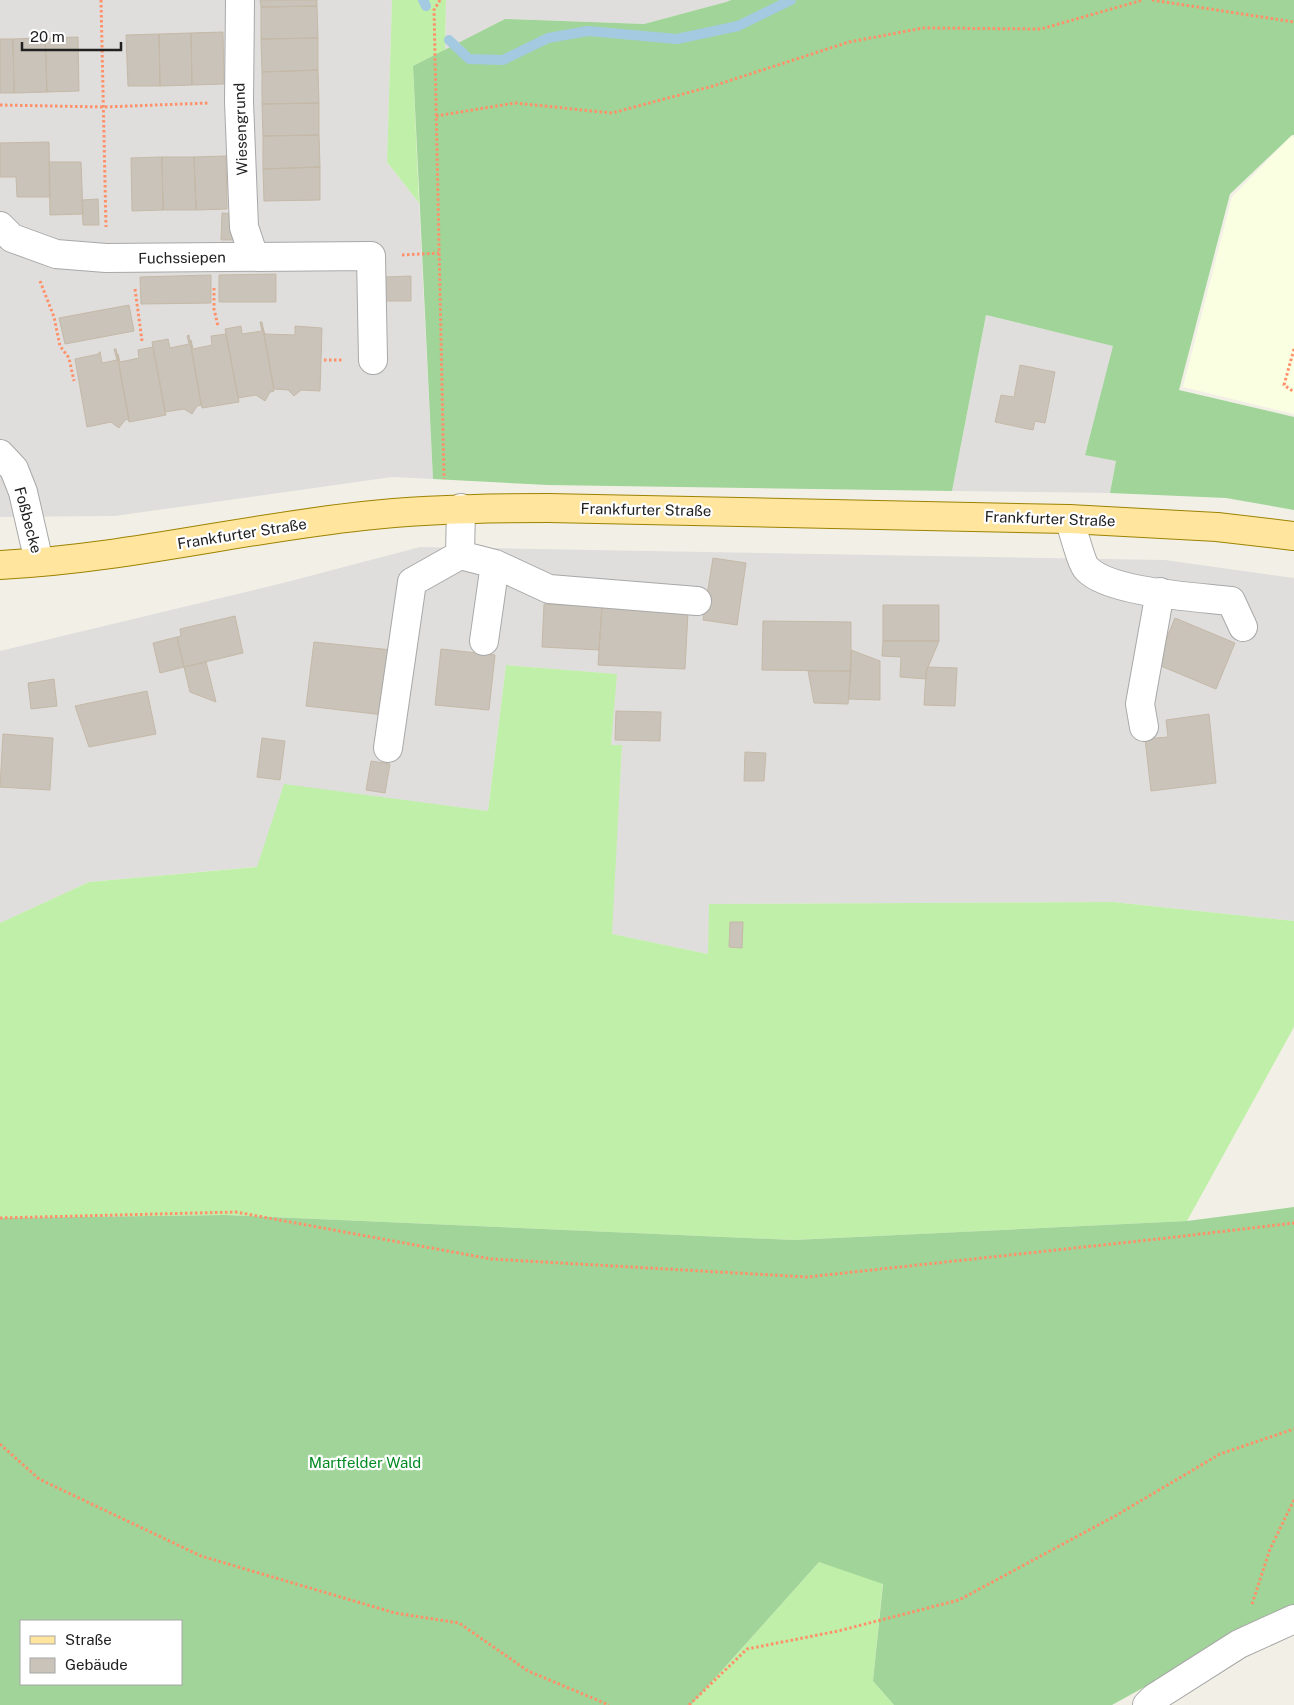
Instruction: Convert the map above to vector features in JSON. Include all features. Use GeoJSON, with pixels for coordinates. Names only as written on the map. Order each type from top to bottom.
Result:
{"type":"FeatureCollection","features":[{"type":"Feature","properties":{"kind":"main road","name":"Frankfurter Straße"},"geometry":{"type":"LineString","coordinates":[[0,565],[160,548],[281,527],[363,516],[453,509],[548,508],[1069,519],[1199,525],[1294,536]]}},
{"type":"Feature","properties":{"kind":"street","name":"Wiesengrund"},"geometry":{"type":"LineString","coordinates":[[240,0],[239,102],[244,227],[254,257]]}},
{"type":"Feature","properties":{"kind":"street","name":"Fuchssiepen"},"geometry":{"type":"LineString","coordinates":[[0,226],[12,238],[56,254],[106,258],[371,256]]}},
{"type":"Feature","properties":{"kind":"street"},"geometry":{"type":"LineString","coordinates":[[371,256],[373,360]]}},
{"type":"Feature","properties":{"kind":"street","name":"Foßbecke"},"geometry":{"type":"LineString","coordinates":[[0,454],[14,469],[23,492],[39,562]]}},
{"type":"Feature","properties":{"kind":"street"},"geometry":{"type":"LineString","coordinates":[[453,509],[460,555]]}},
{"type":"Feature","properties":{"kind":"street"},"geometry":{"type":"LineString","coordinates":[[1069,519],[1086,568],[1097,577],[1124,586],[1231,601],[1243,627]]}},
{"type":"Feature","properties":{"kind":"street"},"geometry":{"type":"LineString","coordinates":[[388,748],[412,582],[460,555],[495,564],[550,590],[697,600]]}},
{"type":"Feature","properties":{"kind":"street"},"geometry":{"type":"LineString","coordinates":[[484,641],[495,564]]}},
{"type":"Feature","properties":{"kind":"street"},"geometry":{"type":"LineString","coordinates":[[1144,727],[1140,704],[1160,592]]}},
{"type":"Feature","properties":{"kind":"street"},"geometry":{"type":"LineString","coordinates":[[1147,1705],[1154,1698],[1239,1644],[1294,1619]]}},
{"type":"Feature","properties":{"kind":"path"},"geometry":{"type":"LineString","coordinates":[[101,0],[106,258]]}},
{"type":"Feature","properties":{"kind":"path"},"geometry":{"type":"LineString","coordinates":[[440,0],[434,10],[439,253],[453,509]]}},
{"type":"Feature","properties":{"kind":"path"},"geometry":{"type":"LineString","coordinates":[[436,116],[515,103],[612,112],[713,86],[849,42],[923,28],[1041,29],[1143,0]]}},
{"type":"Feature","properties":{"kind":"path"},"geometry":{"type":"LineString","coordinates":[[1152,0],[1294,22]]}},
{"type":"Feature","properties":{"kind":"path"},"geometry":{"type":"LineString","coordinates":[[0,105],[104,107],[239,102]]}},
{"type":"Feature","properties":{"kind":"path"},"geometry":{"type":"LineString","coordinates":[[371,256],[439,253]]}},
{"type":"Feature","properties":{"kind":"path"},"geometry":{"type":"LineString","coordinates":[[214,284],[214,309],[218,326]]}},
{"type":"Feature","properties":{"kind":"path"},"geometry":{"type":"LineString","coordinates":[[136,303],[142,341]]}},
{"type":"Feature","properties":{"kind":"path"},"geometry":{"type":"LineString","coordinates":[[54,317],[60,346],[69,358],[74,381]]}},
{"type":"Feature","properties":{"kind":"path"},"geometry":{"type":"LineString","coordinates":[[1294,349],[1284,385],[1294,392]]}},
{"type":"Feature","properties":{"kind":"path"},"geometry":{"type":"LineString","coordinates":[[324,360],[343,360]]}},
{"type":"Feature","properties":{"kind":"path"},"geometry":{"type":"LineString","coordinates":[[0,1218],[236,1212],[491,1259],[807,1277],[1294,1223]]}},
{"type":"Feature","properties":{"kind":"path"},"geometry":{"type":"LineString","coordinates":[[689,1705],[747,1649],[838,1631],[959,1600],[1115,1516],[1220,1454],[1294,1429]]}},
{"type":"Feature","properties":{"kind":"path"},"geometry":{"type":"LineString","coordinates":[[0,1444],[39,1479],[201,1556],[395,1614],[459,1623],[528,1672],[609,1705]]}},
{"type":"Feature","properties":{"kind":"path"},"geometry":{"type":"LineString","coordinates":[[1239,1644],[1270,1549],[1294,1500]]}},
{"type":"Feature","properties":{"kind":"shaded area"},"geometry":{"type":"Polygon","coordinates":[[[0,0],[392,0],[387,162],[419,203],[433,479],[392,477],[115,516],[0,517],[0,0]]]}},
{"type":"Feature","properties":{"kind":"shaded area"},"geometry":{"type":"Polygon","coordinates":[[[446,0],[731,0],[644,24],[505,19],[445,50],[446,0]]]}},
{"type":"Feature","properties":{"kind":"shaded area"},"geometry":{"type":"Polygon","coordinates":[[[1291,136],[1294,137],[1294,414],[1183,387],[1232,197],[1291,136]]]}},
{"type":"Feature","properties":{"kind":"shaded area"},"geometry":{"type":"Polygon","coordinates":[[[986,315],[1114,346],[1085,454],[1116,461],[1110,493],[952,491],[986,315]]]}},
{"type":"Feature","properties":{"kind":"shaded area"},"geometry":{"type":"Polygon","coordinates":[[[420,547],[1165,560],[1294,578],[1294,921],[1113,902],[710,904],[708,954],[611,934],[622,745],[611,745],[616,674],[506,665],[488,811],[284,785],[264,866],[89,882],[0,923],[0,651],[283,583],[420,547]]]}},
{"type":"Feature","properties":{"kind":"green space"},"geometry":{"type":"Polygon","coordinates":[[[392,0],[446,0],[445,50],[413,66],[419,203],[387,162],[392,0]]]}},
{"type":"Feature","properties":{"kind":"green space"},"geometry":{"type":"Polygon","coordinates":[[[731,0],[1294,0],[1294,135],[1230,194],[1179,390],[1294,417],[1294,510],[1226,498],[1110,493],[1116,461],[1085,455],[1113,346],[986,315],[952,491],[548,485],[433,479],[413,66],[505,19],[644,24],[731,0]]]}},
{"type":"Feature","properties":{"kind":"green space"},"geometry":{"type":"Polygon","coordinates":[[[506,665],[617,674],[611,745],[622,745],[612,934],[708,954],[709,904],[1113,902],[1294,921],[1294,1027],[1187,1221],[794,1240],[225,1215],[0,1218],[0,923],[89,882],[257,867],[284,784],[488,811],[506,665]]]}},
{"type":"Feature","properties":{"kind":"green space","name":"Martfelder Wald"},"geometry":{"type":"Polygon","coordinates":[[[1294,1207],[1294,1608],[1112,1705],[894,1705],[873,1681],[883,1584],[819,1562],[691,1705],[0,1705],[0,1218],[225,1215],[794,1240],[1187,1221],[1294,1207]]]}},
{"type":"Feature","properties":{"kind":"green space"},"geometry":{"type":"Polygon","coordinates":[[[819,1562],[883,1581],[873,1681],[894,1705],[691,1705],[819,1562]]]}},
{"type":"Feature","properties":{"kind":"building"},"geometry":{"type":"Polygon","coordinates":[[[260,0],[317,0],[317,6],[261,7],[260,0]]]}},
{"type":"Feature","properties":{"kind":"building"},"geometry":{"type":"Polygon","coordinates":[[[317,6],[318,38],[261,39],[261,7],[317,6]]]}},
{"type":"Feature","properties":{"kind":"building"},"geometry":{"type":"Polygon","coordinates":[[[223,32],[224,84],[192,85],[191,33],[223,32]]]}},
{"type":"Feature","properties":{"kind":"building"},"geometry":{"type":"Polygon","coordinates":[[[191,33],[192,85],[160,86],[159,34],[191,33]]]}},
{"type":"Feature","properties":{"kind":"building"},"geometry":{"type":"Polygon","coordinates":[[[159,34],[160,86],[128,86],[126,35],[159,34]]]}},
{"type":"Feature","properties":{"kind":"building"},"geometry":{"type":"Polygon","coordinates":[[[78,37],[79,91],[47,92],[45,38],[78,37]]]}},
{"type":"Feature","properties":{"kind":"building"},"geometry":{"type":"Polygon","coordinates":[[[45,38],[47,92],[14,93],[13,39],[45,38]]]}},
{"type":"Feature","properties":{"kind":"building"},"geometry":{"type":"Polygon","coordinates":[[[318,38],[318,70],[262,72],[261,39],[318,38]]]}},
{"type":"Feature","properties":{"kind":"building"},"geometry":{"type":"Polygon","coordinates":[[[0,39],[13,39],[14,93],[0,93],[0,39]]]}},
{"type":"Feature","properties":{"kind":"building"},"geometry":{"type":"Polygon","coordinates":[[[318,70],[319,103],[262,104],[262,72],[318,70]]]}},
{"type":"Feature","properties":{"kind":"building"},"geometry":{"type":"Polygon","coordinates":[[[319,103],[319,135],[263,136],[262,104],[319,103]]]}},
{"type":"Feature","properties":{"kind":"building"},"geometry":{"type":"Polygon","coordinates":[[[319,135],[320,167],[263,169],[263,136],[319,135]]]}},
{"type":"Feature","properties":{"kind":"building"},"geometry":{"type":"Polygon","coordinates":[[[49,142],[50,197],[17,197],[16,177],[0,177],[0,143],[49,142]]]}},
{"type":"Feature","properties":{"kind":"building"},"geometry":{"type":"Polygon","coordinates":[[[226,156],[227,209],[196,210],[194,157],[226,156]]]}},
{"type":"Feature","properties":{"kind":"building"},"geometry":{"type":"Polygon","coordinates":[[[162,157],[163,210],[132,211],[131,158],[162,157]]]}},
{"type":"Feature","properties":{"kind":"building"},"geometry":{"type":"Polygon","coordinates":[[[162,157],[194,157],[196,210],[163,210],[162,157]]]}},
{"type":"Feature","properties":{"kind":"building"},"geometry":{"type":"Polygon","coordinates":[[[49,162],[81,162],[83,214],[50,215],[49,162]]]}},
{"type":"Feature","properties":{"kind":"building"},"geometry":{"type":"Polygon","coordinates":[[[320,167],[320,200],[264,201],[263,169],[320,167]]]}},
{"type":"Feature","properties":{"kind":"building"},"geometry":{"type":"Polygon","coordinates":[[[98,199],[99,225],[83,225],[82,200],[98,199]]]}},
{"type":"Feature","properties":{"kind":"building"},"geometry":{"type":"Polygon","coordinates":[[[222,213],[235,214],[234,240],[221,240],[222,213]]]}},
{"type":"Feature","properties":{"kind":"building"},"geometry":{"type":"Polygon","coordinates":[[[276,274],[276,302],[219,302],[219,275],[276,274]]]}},
{"type":"Feature","properties":{"kind":"building"},"geometry":{"type":"Polygon","coordinates":[[[211,275],[211,303],[141,304],[140,277],[211,275]]]}},
{"type":"Feature","properties":{"kind":"building"},"geometry":{"type":"Polygon","coordinates":[[[411,276],[411,301],[385,301],[385,277],[411,276]]]}},
{"type":"Feature","properties":{"kind":"building"},"geometry":{"type":"Polygon","coordinates":[[[129,305],[134,331],[65,344],[59,318],[129,305]]]}},
{"type":"Feature","properties":{"kind":"building"},"geometry":{"type":"Polygon","coordinates":[[[260,322],[262,322],[274,391],[270,392],[265,401],[256,395],[238,398],[225,329],[241,326],[242,334],[262,331],[260,322]]]}},
{"type":"Feature","properties":{"kind":"building"},"geometry":{"type":"Polygon","coordinates":[[[262,325],[265,334],[295,335],[295,326],[322,328],[320,391],[301,390],[294,396],[288,390],[274,389],[262,325]]]}},
{"type":"Feature","properties":{"kind":"building"},"geometry":{"type":"Polygon","coordinates":[[[226,334],[239,402],[202,408],[190,341],[193,349],[212,345],[211,336],[226,334]]]}},
{"type":"Feature","properties":{"kind":"building"},"geometry":{"type":"Polygon","coordinates":[[[189,335],[201,405],[197,406],[192,414],[184,409],[165,412],[152,342],[168,339],[170,348],[189,344],[187,336],[189,335]]]}},
{"type":"Feature","properties":{"kind":"building"},"geometry":{"type":"Polygon","coordinates":[[[153,347],[166,415],[129,422],[117,354],[120,362],[139,358],[138,350],[153,347]]]}},
{"type":"Feature","properties":{"kind":"building"},"geometry":{"type":"Polygon","coordinates":[[[114,349],[116,349],[129,419],[125,420],[119,428],[111,422],[87,427],[75,359],[99,354],[100,352],[102,363],[117,360],[114,349]]]}},
{"type":"Feature","properties":{"kind":"building"},"geometry":{"type":"Polygon","coordinates":[[[1020,365],[1055,372],[1045,423],[1035,421],[1033,430],[995,422],[1001,395],[1014,397],[1020,365]]]}},
{"type":"Feature","properties":{"kind":"building"},"geometry":{"type":"Polygon","coordinates":[[[713,558],[746,563],[737,625],[703,620],[713,558]]]}},
{"type":"Feature","properties":{"kind":"building"},"geometry":{"type":"Polygon","coordinates":[[[544,604],[602,607],[599,650],[542,647],[544,604]]]}},
{"type":"Feature","properties":{"kind":"building"},"geometry":{"type":"Polygon","coordinates":[[[883,605],[939,605],[939,641],[883,641],[883,605]]]}},
{"type":"Feature","properties":{"kind":"building"},"geometry":{"type":"Polygon","coordinates":[[[602,607],[688,612],[685,669],[598,665],[602,607]]]}},
{"type":"Feature","properties":{"kind":"building"},"geometry":{"type":"Polygon","coordinates":[[[235,616],[243,653],[184,667],[177,637],[181,636],[180,629],[235,616]]]}},
{"type":"Feature","properties":{"kind":"building"},"geometry":{"type":"Polygon","coordinates":[[[1175,618],[1235,643],[1216,689],[1156,664],[1175,618]]]}},
{"type":"Feature","properties":{"kind":"building"},"geometry":{"type":"Polygon","coordinates":[[[763,621],[851,622],[851,671],[762,670],[763,621]]]}},
{"type":"Feature","properties":{"kind":"building"},"geometry":{"type":"Polygon","coordinates":[[[177,637],[184,667],[160,673],[153,643],[177,637]]]}},
{"type":"Feature","properties":{"kind":"building"},"geometry":{"type":"Polygon","coordinates":[[[883,641],[939,641],[926,672],[926,679],[900,677],[901,657],[882,656],[883,641]]]}},
{"type":"Feature","properties":{"kind":"building"},"geometry":{"type":"Polygon","coordinates":[[[314,642],[392,650],[384,715],[306,706],[314,642]]]}},
{"type":"Feature","properties":{"kind":"building"},"geometry":{"type":"Polygon","coordinates":[[[441,649],[495,655],[489,710],[435,705],[441,649]]]}},
{"type":"Feature","properties":{"kind":"building"},"geometry":{"type":"Polygon","coordinates":[[[851,650],[880,661],[880,700],[849,699],[851,650]]]}},
{"type":"Feature","properties":{"kind":"building"},"geometry":{"type":"Polygon","coordinates":[[[206,662],[216,702],[190,692],[184,667],[206,662]]]}},
{"type":"Feature","properties":{"kind":"building"},"geometry":{"type":"Polygon","coordinates":[[[928,667],[957,668],[955,706],[924,705],[928,667]]]}},
{"type":"Feature","properties":{"kind":"building"},"geometry":{"type":"Polygon","coordinates":[[[808,671],[851,671],[848,704],[814,703],[808,671]]]}},
{"type":"Feature","properties":{"kind":"building"},"geometry":{"type":"Polygon","coordinates":[[[54,679],[57,706],[31,709],[28,683],[54,679]]]}},
{"type":"Feature","properties":{"kind":"building"},"geometry":{"type":"Polygon","coordinates":[[[147,691],[156,734],[89,747],[75,706],[147,691]]]}},
{"type":"Feature","properties":{"kind":"building"},"geometry":{"type":"Polygon","coordinates":[[[616,711],[661,712],[660,741],[615,740],[616,711]]]}},
{"type":"Feature","properties":{"kind":"building"},"geometry":{"type":"Polygon","coordinates":[[[1209,714],[1216,783],[1151,791],[1145,739],[1168,737],[1166,720],[1209,714]]]}},
{"type":"Feature","properties":{"kind":"building"},"geometry":{"type":"Polygon","coordinates":[[[3,734],[53,738],[50,790],[0,787],[3,734]]]}},
{"type":"Feature","properties":{"kind":"building"},"geometry":{"type":"Polygon","coordinates":[[[262,738],[285,741],[280,780],[257,777],[262,738]]]}},
{"type":"Feature","properties":{"kind":"building"},"geometry":{"type":"Polygon","coordinates":[[[745,752],[766,753],[764,781],[744,781],[745,752]]]}},
{"type":"Feature","properties":{"kind":"building"},"geometry":{"type":"Polygon","coordinates":[[[371,761],[390,764],[385,793],[366,790],[371,761]]]}},
{"type":"Feature","properties":{"kind":"building"},"geometry":{"type":"Polygon","coordinates":[[[730,922],[743,922],[742,948],[729,947],[730,922]]]}},
{"type":"Feature","properties":{"kind":"waterway"},"geometry":{"type":"LineString","coordinates":[[423,0],[426,6]]}},
{"type":"Feature","properties":{"kind":"waterway"},"geometry":{"type":"LineString","coordinates":[[449,40],[469,59],[503,60],[548,38],[588,31],[677,39],[738,26],[791,0]]}}]}
